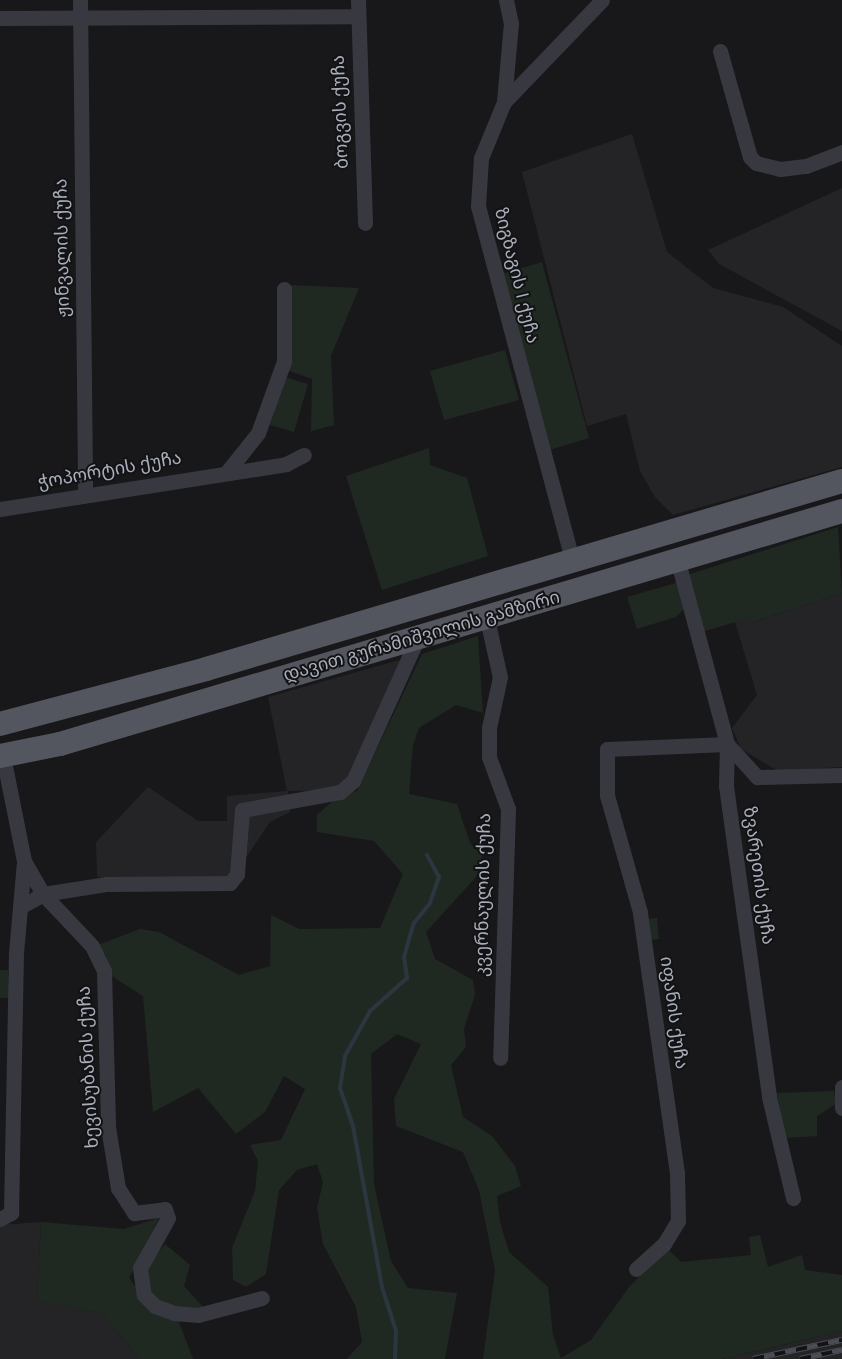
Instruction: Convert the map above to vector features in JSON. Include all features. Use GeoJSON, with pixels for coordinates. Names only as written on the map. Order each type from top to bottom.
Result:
{"type":"FeatureCollection","features":[{"type":"Feature","properties":{"kind":"main road","name":"დავით გურამიშვილის გამზირი"},"geometry":{"type":"LineString","coordinates":[[0,724],[206,669],[842,481]]}},
{"type":"Feature","properties":{"kind":"main road","name":"დავით გურამიშვილის გამზირი"},"geometry":{"type":"LineString","coordinates":[[1,756],[60,744],[581,592],[842,511]]}},
{"type":"Feature","properties":{"kind":"main road"},"geometry":{"type":"LineString","coordinates":[[572,560],[581,592]]}},
{"type":"Feature","properties":{"kind":"street","name":"ჟინვალის ქუჩა"},"geometry":{"type":"LineString","coordinates":[[80,0],[85,495]]}},
{"type":"Feature","properties":{"kind":"street","name":"ბოგვის ქუჩა"},"geometry":{"type":"LineString","coordinates":[[358,0],[365,223]]}},
{"type":"Feature","properties":{"kind":"street","name":"ზიგზაგის I ქუჩა"},"geometry":{"type":"LineString","coordinates":[[506,0],[511,22],[504,102],[481,158],[478,206],[572,560]]}},
{"type":"Feature","properties":{"kind":"street"},"geometry":{"type":"LineString","coordinates":[[504,102],[602,0]]}},
{"type":"Feature","properties":{"kind":"street"},"geometry":{"type":"LineString","coordinates":[[0,18],[358,16]]}},
{"type":"Feature","properties":{"kind":"street"},"geometry":{"type":"LineString","coordinates":[[720,51],[750,157],[756,163],[780,169],[806,166],[842,152]]}},
{"type":"Feature","properties":{"kind":"street"},"geometry":{"type":"LineString","coordinates":[[227,472],[258,433],[284,361],[284,289]]}},
{"type":"Feature","properties":{"kind":"street","name":"ჭოპორტის ქუჩა"},"geometry":{"type":"LineString","coordinates":[[0,509],[286,464],[304,455]]}},
{"type":"Feature","properties":{"kind":"street","name":"ზვარეთის ქუჩა"},"geometry":{"type":"LineString","coordinates":[[678,562],[727,744],[726,786],[770,1097],[792,1198]]}},
{"type":"Feature","properties":{"kind":"street","name":"კვერნაულის ქუჩა"},"geometry":{"type":"LineString","coordinates":[[487,619],[500,677],[489,728],[489,757],[508,809],[500,1058]]}},
{"type":"Feature","properties":{"kind":"street"},"geometry":{"type":"LineString","coordinates":[[20,907],[43,894],[108,884],[230,883],[237,874],[242,810],[340,792],[353,781],[417,639]]}},
{"type":"Feature","properties":{"kind":"street"},"geometry":{"type":"LineString","coordinates":[[727,744],[758,777],[842,775]]}},
{"type":"Feature","properties":{"kind":"street","name":"იფანის ქუჩა"},"geometry":{"type":"LineString","coordinates":[[636,1269],[664,1244],[678,1221],[678,1173],[640,912],[607,795],[608,749],[727,744]]}},
{"type":"Feature","properties":{"kind":"street","name":"ხევისუბანის ქუჩა"},"geometry":{"type":"LineString","coordinates":[[0,1219],[11,1213],[20,907],[24,861],[1,756]]}},
{"type":"Feature","properties":{"kind":"street","name":"ხევისუბანის ქუჩა"},"geometry":{"type":"LineString","coordinates":[[24,861],[43,894],[92,946],[104,971],[108,1127],[118,1188],[134,1213],[165,1209],[168,1218],[140,1268],[144,1295],[155,1306],[174,1313],[198,1315],[262,1298]]}},
{"type":"Feature","properties":{"kind":"street"},"geometry":{"type":"LineString","coordinates":[[842,1087],[842,1108]]}},
{"type":"Feature","properties":{"kind":"shaded area"},"geometry":{"type":"Polygon","coordinates":[[[632,134],[667,252],[713,288],[783,307],[842,346],[842,467],[673,515],[655,497],[640,471],[626,414],[587,426],[522,172],[632,134]]]}},
{"type":"Feature","properties":{"kind":"shaded area"},"geometry":{"type":"Polygon","coordinates":[[[842,188],[842,331],[719,264],[708,250],[842,188]]]}},
{"type":"Feature","properties":{"kind":"shaded area"},"geometry":{"type":"Polygon","coordinates":[[[542,262],[589,438],[546,451],[502,274],[542,262]]]}},
{"type":"Feature","properties":{"kind":"shaded area"},"geometry":{"type":"Polygon","coordinates":[[[289,285],[359,288],[331,356],[334,425],[311,431],[312,379],[287,370],[289,285]]]}},
{"type":"Feature","properties":{"kind":"shaded area"},"geometry":{"type":"Polygon","coordinates":[[[505,350],[519,400],[444,420],[430,371],[505,350]]]}},
{"type":"Feature","properties":{"kind":"shaded area"},"geometry":{"type":"Polygon","coordinates":[[[284,377],[308,384],[294,432],[270,425],[284,377]]]}},
{"type":"Feature","properties":{"kind":"shaded area"},"geometry":{"type":"Polygon","coordinates":[[[429,448],[430,465],[467,478],[488,556],[382,590],[346,476],[429,448]]]}},
{"type":"Feature","properties":{"kind":"shaded area"},"geometry":{"type":"Polygon","coordinates":[[[838,527],[842,593],[750,623],[749,618],[702,632],[687,575],[838,527]]]}},
{"type":"Feature","properties":{"kind":"shaded area"},"geometry":{"type":"Polygon","coordinates":[[[679,582],[686,607],[676,617],[637,629],[627,597],[679,582]]]}},
{"type":"Feature","properties":{"kind":"shaded area"},"geometry":{"type":"Polygon","coordinates":[[[842,593],[842,767],[778,771],[741,749],[732,728],[757,695],[735,622],[749,618],[751,623],[842,593]]]}},
{"type":"Feature","properties":{"kind":"shaded area"},"geometry":{"type":"Polygon","coordinates":[[[478,636],[483,713],[456,705],[419,728],[413,745],[409,794],[457,804],[470,843],[482,856],[476,877],[426,932],[435,959],[473,980],[475,995],[464,1029],[466,1047],[451,1065],[463,1117],[492,1136],[515,1166],[521,1186],[497,1196],[500,1222],[509,1252],[548,1287],[553,1335],[561,1358],[591,1340],[629,1287],[668,1249],[681,1262],[751,1255],[749,1237],[760,1235],[768,1267],[802,1255],[805,1270],[842,1275],[842,1331],[722,1359],[483,1359],[495,1270],[479,1190],[463,1152],[396,1126],[394,1099],[421,1044],[397,1034],[371,1054],[374,1184],[391,1261],[408,1288],[457,1293],[445,1359],[347,1359],[362,1342],[356,1307],[323,1244],[317,1208],[323,1182],[317,1164],[297,1170],[279,1190],[266,1274],[246,1287],[233,1280],[232,1248],[255,1191],[258,1161],[250,1145],[281,1140],[305,1089],[284,1076],[265,1112],[236,1134],[198,1088],[153,1112],[143,996],[107,973],[106,955],[98,945],[140,929],[159,932],[239,975],[270,966],[271,915],[299,929],[380,928],[403,874],[374,841],[317,832],[317,815],[335,799],[357,791],[422,654],[478,636]]]}},
{"type":"Feature","properties":{"kind":"shaded area"},"geometry":{"type":"Polygon","coordinates":[[[403,659],[358,769],[333,790],[288,791],[290,812],[270,822],[230,881],[136,883],[97,877],[96,842],[148,787],[198,821],[227,821],[227,796],[287,791],[268,697],[403,659]]]}},
{"type":"Feature","properties":{"kind":"shaded area"},"geometry":{"type":"Polygon","coordinates":[[[657,918],[659,939],[650,940],[648,919],[657,918]]]}},
{"type":"Feature","properties":{"kind":"shaded area"},"geometry":{"type":"Polygon","coordinates":[[[0,970],[8,970],[9,998],[0,998],[0,970]]]}},
{"type":"Feature","properties":{"kind":"shaded area"},"geometry":{"type":"Polygon","coordinates":[[[834,1091],[836,1104],[817,1116],[817,1136],[785,1138],[777,1093],[834,1091]]]}},
{"type":"Feature","properties":{"kind":"shaded area"},"geometry":{"type":"Polygon","coordinates":[[[159,1218],[129,1278],[153,1309],[177,1317],[193,1359],[139,1359],[102,1313],[37,1300],[41,1222],[124,1229],[159,1218]]]}},
{"type":"Feature","properties":{"kind":"shaded area"},"geometry":{"type":"Polygon","coordinates":[[[41,1222],[37,1299],[102,1313],[139,1359],[0,1359],[0,1225],[41,1222]]]}},
{"type":"Feature","properties":{"kind":"shaded area"},"geometry":{"type":"Polygon","coordinates":[[[165,1244],[190,1265],[184,1286],[204,1308],[179,1310],[160,1303],[149,1290],[145,1269],[165,1244]]]}},
{"type":"Feature","properties":{"kind":"shaded area"},"geometry":{"type":"Polygon","coordinates":[[[842,1331],[842,1359],[722,1359],[749,1353],[842,1331]]]}},
{"type":"Feature","properties":{"kind":"waterway"},"geometry":{"type":"LineString","coordinates":[[395,1359],[396,1331],[382,1287],[353,1126],[340,1088],[345,1056],[370,1011],[407,978],[404,957],[414,923],[430,903],[439,877],[427,855]]}},
{"type":"Feature","properties":{"kind":"railway"},"geometry":{"type":"LineString","coordinates":[[753,1359],[842,1340]]}},
{"type":"Feature","properties":{"kind":"railway"},"geometry":{"type":"LineString","coordinates":[[800,1359],[842,1350]]}}]}
